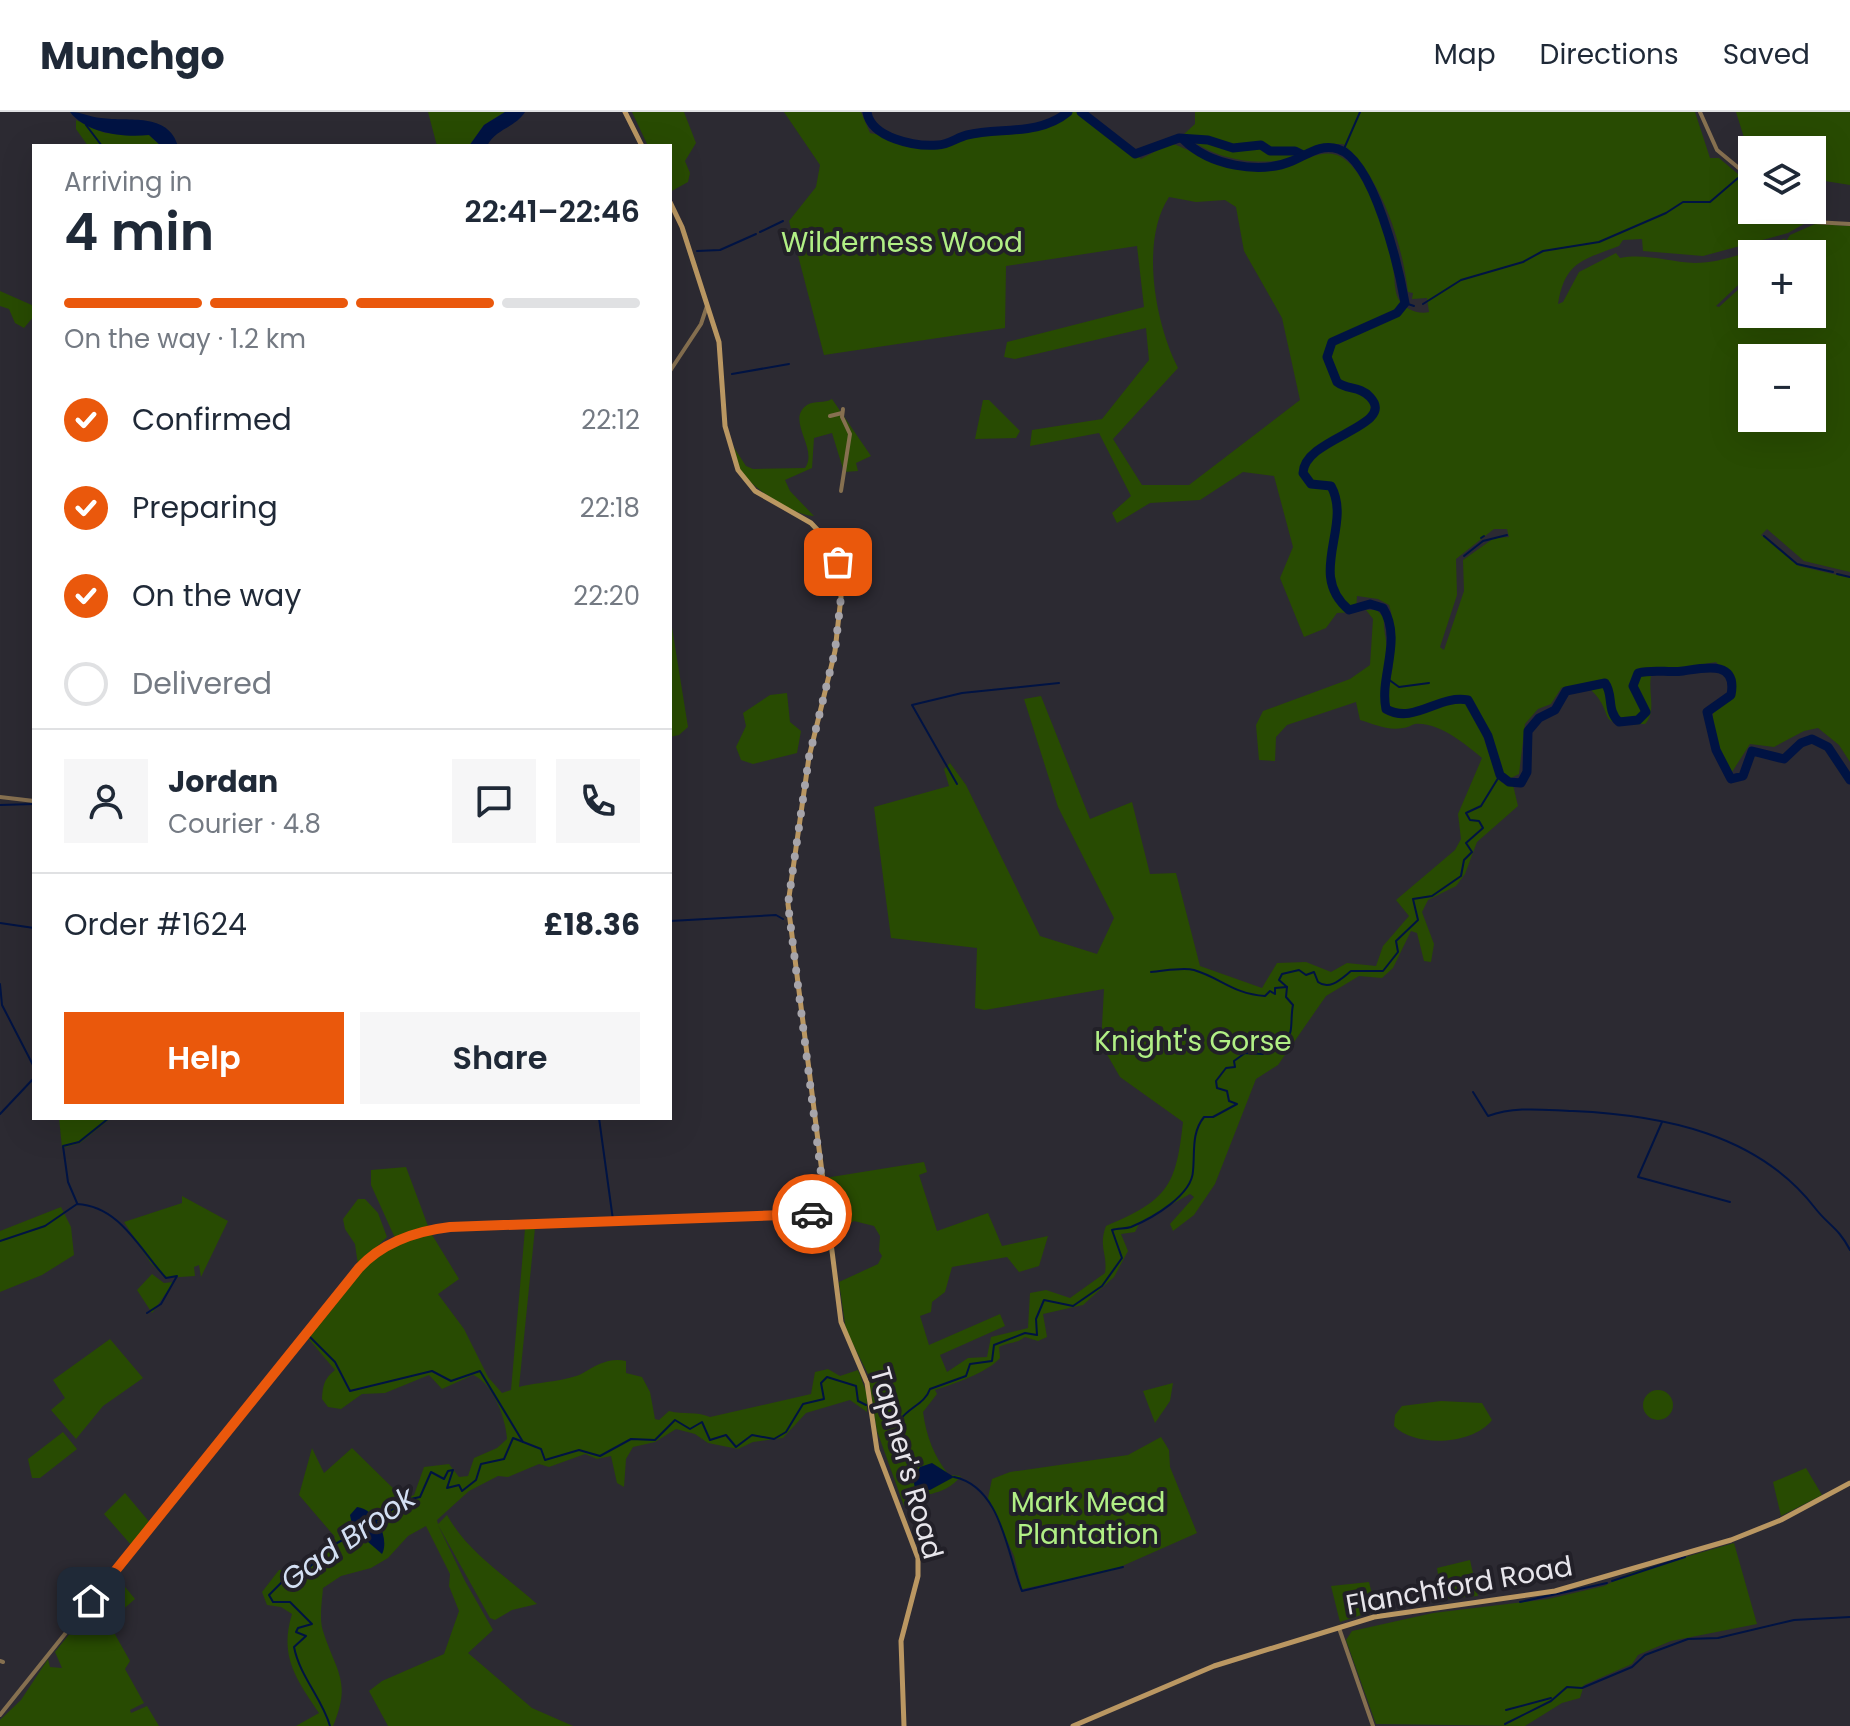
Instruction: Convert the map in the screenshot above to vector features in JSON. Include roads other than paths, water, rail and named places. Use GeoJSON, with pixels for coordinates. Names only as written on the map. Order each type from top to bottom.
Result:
{"type":"FeatureCollection","features":[{"type":"Feature","properties":{"kind":"street"},"geometry":{"type":"LineString","coordinates":[[625,112],[641,144]]}},
{"type":"Feature","properties":{"kind":"street"},"geometry":{"type":"LineString","coordinates":[[1700,112],[1717,150],[1738,167]]}},
{"type":"Feature","properties":{"kind":"street","name":"Tapner's Road"},"geometry":{"type":"LineString","coordinates":[[672,207],[715,324],[722,362],[728,442],[738,470],[755,491],[804,518],[819,530],[834,551],[841,584],[835,651],[809,757],[788,904],[841,1322],[867,1383],[874,1439],[918,1558],[918,1576],[901,1641],[904,1726]]}},
{"type":"Feature","properties":{"kind":"street"},"geometry":{"type":"LineString","coordinates":[[1826,223],[1850,224]]}},
{"type":"Feature","properties":{"kind":"street"},"geometry":{"type":"LineString","coordinates":[[672,368],[701,324],[708,304]]}},
{"type":"Feature","properties":{"kind":"street"},"geometry":{"type":"LineString","coordinates":[[701,324],[715,324]]}},
{"type":"Feature","properties":{"kind":"street"},"geometry":{"type":"LineString","coordinates":[[830,416],[843,411],[850,434],[841,491]]}},
{"type":"Feature","properties":{"kind":"street"},"geometry":{"type":"LineString","coordinates":[[0,797],[32,801]]}},
{"type":"Feature","properties":{"kind":"street"},"geometry":{"type":"LineString","coordinates":[[0,1715],[346,1283],[377,1251],[421,1232],[450,1227],[826,1214]]}},
{"type":"Feature","properties":{"kind":"street","name":"Flanchford Road"},"geometry":{"type":"LineString","coordinates":[[1073,1726],[1214,1666],[1339,1628],[1394,1613],[1530,1595],[1578,1585],[1758,1530],[1850,1483]]}},
{"type":"Feature","properties":{"kind":"street"},"geometry":{"type":"LineString","coordinates":[[1339,1628],[1373,1726]]}},
{"type":"Feature","properties":{"kind":"water"},"geometry":{"type":"Polygon","coordinates":[[[70,112],[157,123],[173,135],[177,144],[159,144],[149,135],[117,135],[85,125],[70,112]]]}},
{"type":"Feature","properties":{"kind":"water"},"geometry":{"type":"Polygon","coordinates":[[[505,112],[525,112],[488,144],[470,144],[484,125],[505,112]]]}},
{"type":"Feature","properties":{"kind":"water"},"geometry":{"type":"Polygon","coordinates":[[[932,1463],[954,1477],[930,1490],[915,1488],[913,1479],[920,1467],[932,1463]]]}},
{"type":"Feature","properties":{"kind":"water"},"geometry":{"type":"Polygon","coordinates":[[[357,1507],[370,1513],[380,1526],[384,1541],[382,1554],[353,1529],[350,1515],[357,1507]]]}},
{"type":"Feature","properties":{"kind":"waterway"},"geometry":{"type":"LineString","coordinates":[[867,112],[870,121],[885,134],[906,142],[929,145],[942,145],[980,133],[1045,125],[1068,112]]}},
{"type":"Feature","properties":{"kind":"waterway"},"geometry":{"type":"LineString","coordinates":[[1081,112],[1135,154],[1179,138],[1208,140],[1233,148],[1261,145],[1270,151],[1295,151],[1303,155]]}},
{"type":"Feature","properties":{"kind":"waterway"},"geometry":{"type":"LineString","coordinates":[[1343,151],[1360,112]]}},
{"type":"Feature","properties":{"kind":"waterway"},"geometry":{"type":"LineString","coordinates":[[86,125],[100,144]]}},
{"type":"Feature","properties":{"kind":"waterway"},"geometry":{"type":"LineString","coordinates":[[1184,140],[1207,156],[1250,167],[1279,165],[1320,149],[1338,149],[1351,157],[1363,173],[1383,217],[1405,303],[1397,313],[1332,342],[1327,357],[1337,382],[1366,394],[1375,407],[1361,425],[1318,450],[1307,461],[1303,473],[1311,484],[1331,486],[1336,501],[1337,517],[1330,565],[1331,581],[1337,596],[1349,610],[1370,604],[1383,608],[1389,620],[1391,646],[1385,684],[1386,709],[1407,714],[1447,701],[1468,700],[1488,736],[1500,775],[1509,782],[1521,783],[1527,772],[1528,731],[1539,718],[1555,710],[1566,691],[1605,683],[1613,713],[1619,722],[1638,720],[1646,712],[1633,686],[1638,673],[1717,668],[1729,676],[1731,695],[1707,712],[1716,750],[1731,779],[1743,776],[1752,751],[1784,759],[1801,743],[1812,739],[1828,747],[1850,780]]}},
{"type":"Feature","properties":{"kind":"waterway"},"geometry":{"type":"LineString","coordinates":[[1423,304],[1461,280],[1523,262],[1543,251],[1599,242],[1666,213],[1683,202],[1710,202],[1738,178]]}},
{"type":"Feature","properties":{"kind":"waterway"},"geometry":{"type":"LineString","coordinates":[[760,232],[783,221]]}},
{"type":"Feature","properties":{"kind":"waterway"},"geometry":{"type":"LineString","coordinates":[[697,251],[720,250],[756,234]]}},
{"type":"Feature","properties":{"kind":"waterway"},"geometry":{"type":"LineString","coordinates":[[1405,303],[1414,306]]}},
{"type":"Feature","properties":{"kind":"waterway"},"geometry":{"type":"LineString","coordinates":[[732,374],[789,364]]}},
{"type":"Feature","properties":{"kind":"waterway"},"geometry":{"type":"LineString","coordinates":[[1464,556],[1483,541],[1507,535]]}},
{"type":"Feature","properties":{"kind":"waterway"},"geometry":{"type":"LineString","coordinates":[[1764,536],[1797,564],[1833,572]]}},
{"type":"Feature","properties":{"kind":"waterway"},"geometry":{"type":"LineString","coordinates":[[1837,574],[1850,577]]}},
{"type":"Feature","properties":{"kind":"waterway"},"geometry":{"type":"LineString","coordinates":[[1388,679],[1399,687],[1429,683]]}},
{"type":"Feature","properties":{"kind":"waterway"},"geometry":{"type":"LineString","coordinates":[[957,784],[912,705],[962,693],[1059,683]]}},
{"type":"Feature","properties":{"kind":"waterway","name":"Gad Brook"},"geometry":{"type":"LineString","coordinates":[[875,1408],[900,1420],[930,1389],[966,1376],[970,1364],[992,1361],[994,1345],[1025,1333],[1037,1335],[1036,1319],[1044,1300],[1073,1306],[1102,1286],[1122,1258],[1112,1230],[1140,1223],[1179,1197],[1191,1180],[1195,1136],[1200,1123],[1204,1117],[1213,1117],[1237,1104],[1229,1101],[1227,1091],[1217,1088],[1216,1081],[1226,1068],[1235,1067],[1234,1061],[1245,1053],[1263,1054],[1264,1044],[1277,1047],[1286,1044],[1293,1005],[1286,997],[1287,987],[1279,980],[1282,974],[1299,970],[1306,975],[1314,972],[1318,982],[1327,985],[1351,971],[1383,971],[1398,952],[1396,941],[1418,920],[1413,899],[1432,896],[1461,876],[1464,860],[1472,852],[1466,843],[1483,828],[1479,821],[1470,820],[1466,813],[1481,806],[1500,775]]}},
{"type":"Feature","properties":{"kind":"waterway"},"geometry":{"type":"LineString","coordinates":[[0,805],[32,804]]}},
{"type":"Feature","properties":{"kind":"waterway"},"geometry":{"type":"LineString","coordinates":[[672,921],[776,915],[783,919]]}},
{"type":"Feature","properties":{"kind":"waterway"},"geometry":{"type":"LineString","coordinates":[[0,923],[32,928]]}},
{"type":"Feature","properties":{"kind":"waterway"},"geometry":{"type":"LineString","coordinates":[[1151,972],[1194,970],[1254,995],[1265,996],[1270,991],[1275,994],[1275,988],[1287,987]]}},
{"type":"Feature","properties":{"kind":"waterway"},"geometry":{"type":"LineString","coordinates":[[0,984],[2,1005],[32,1063]]}},
{"type":"Feature","properties":{"kind":"waterway"},"geometry":{"type":"LineString","coordinates":[[0,1114],[32,1080]]}},
{"type":"Feature","properties":{"kind":"waterway"},"geometry":{"type":"LineString","coordinates":[[1473,1092],[1488,1116],[1530,1109],[1607,1113],[1641,1117],[1706,1133],[1766,1162],[1792,1183],[1837,1231],[1850,1250]]}},
{"type":"Feature","properties":{"kind":"waterway"},"geometry":{"type":"LineString","coordinates":[[77,1203],[68,1182],[63,1146],[79,1142],[106,1120]]}},
{"type":"Feature","properties":{"kind":"waterway"},"geometry":{"type":"LineString","coordinates":[[599,1120],[613,1220]]}},
{"type":"Feature","properties":{"kind":"waterway"},"geometry":{"type":"LineString","coordinates":[[1662,1122],[1638,1177],[1730,1202]]}},
{"type":"Feature","properties":{"kind":"waterway"},"geometry":{"type":"LineString","coordinates":[[0,1241],[45,1226],[77,1204],[105,1212],[128,1231],[166,1278],[177,1276],[161,1304],[147,1313]]}},
{"type":"Feature","properties":{"kind":"waterway"},"geometry":{"type":"LineString","coordinates":[[318,1323],[363,1268]]}},
{"type":"Feature","properties":{"kind":"waterway"},"geometry":{"type":"LineString","coordinates":[[313,1329],[308,1335],[335,1362],[350,1391],[432,1371],[451,1381],[480,1371],[523,1442]]}},
{"type":"Feature","properties":{"kind":"waterway","name":"Gad Brook"},"geometry":{"type":"LineString","coordinates":[[376,1521],[406,1500],[420,1497],[431,1472],[444,1479],[448,1471],[453,1470],[447,1488],[459,1485],[462,1491],[476,1480],[481,1464],[504,1459],[513,1438],[541,1449],[545,1460],[579,1450],[600,1456],[631,1439],[655,1440],[675,1420],[690,1429],[702,1422],[710,1440],[726,1435],[736,1447],[752,1435],[774,1439],[786,1432],[803,1404],[824,1399],[821,1383],[827,1377],[856,1386],[858,1401],[866,1405]]}},
{"type":"Feature","properties":{"kind":"waterway"},"geometry":{"type":"LineString","coordinates":[[954,1477],[970,1483],[993,1508],[1022,1591],[1123,1567]]}},
{"type":"Feature","properties":{"kind":"waterway","name":"Gad Brook"},"geometry":{"type":"LineString","coordinates":[[330,1726],[294,1647],[306,1636],[296,1632],[298,1628],[312,1624],[290,1602],[273,1602],[269,1595],[284,1580],[305,1572],[328,1548],[357,1532]]}},
{"type":"Feature","properties":{"kind":"waterway"},"geometry":{"type":"LineString","coordinates":[[1612,1581],[1685,1557]]}},
{"type":"Feature","properties":{"kind":"waterway"},"geometry":{"type":"LineString","coordinates":[[1520,1602],[1607,1583]]}},
{"type":"Feature","properties":{"kind":"waterway"},"geometry":{"type":"LineString","coordinates":[[1505,1724],[1551,1701],[1567,1687],[1582,1688],[1632,1667],[1645,1655],[1688,1639],[1718,1638],[1794,1620],[1850,1617]]}},
{"type":"Feature","properties":{"kind":"waterway"},"geometry":{"type":"LineString","coordinates":[[1506,1710],[1551,1698]]}},
{"type":"Feature","properties":{"kind":"park label","name":"Wilderness Wood"},"geometry":{"type":"Point","coordinates":[902,242]}},
{"type":"Feature","properties":{"kind":"park label","name":"Knight's Gorse"},"geometry":{"type":"Point","coordinates":[1193,1041]}},
{"type":"Feature","properties":{"kind":"park label","name":"Mark Mead Plantation"},"geometry":{"type":"Point","coordinates":[1088,1518]}}]}
